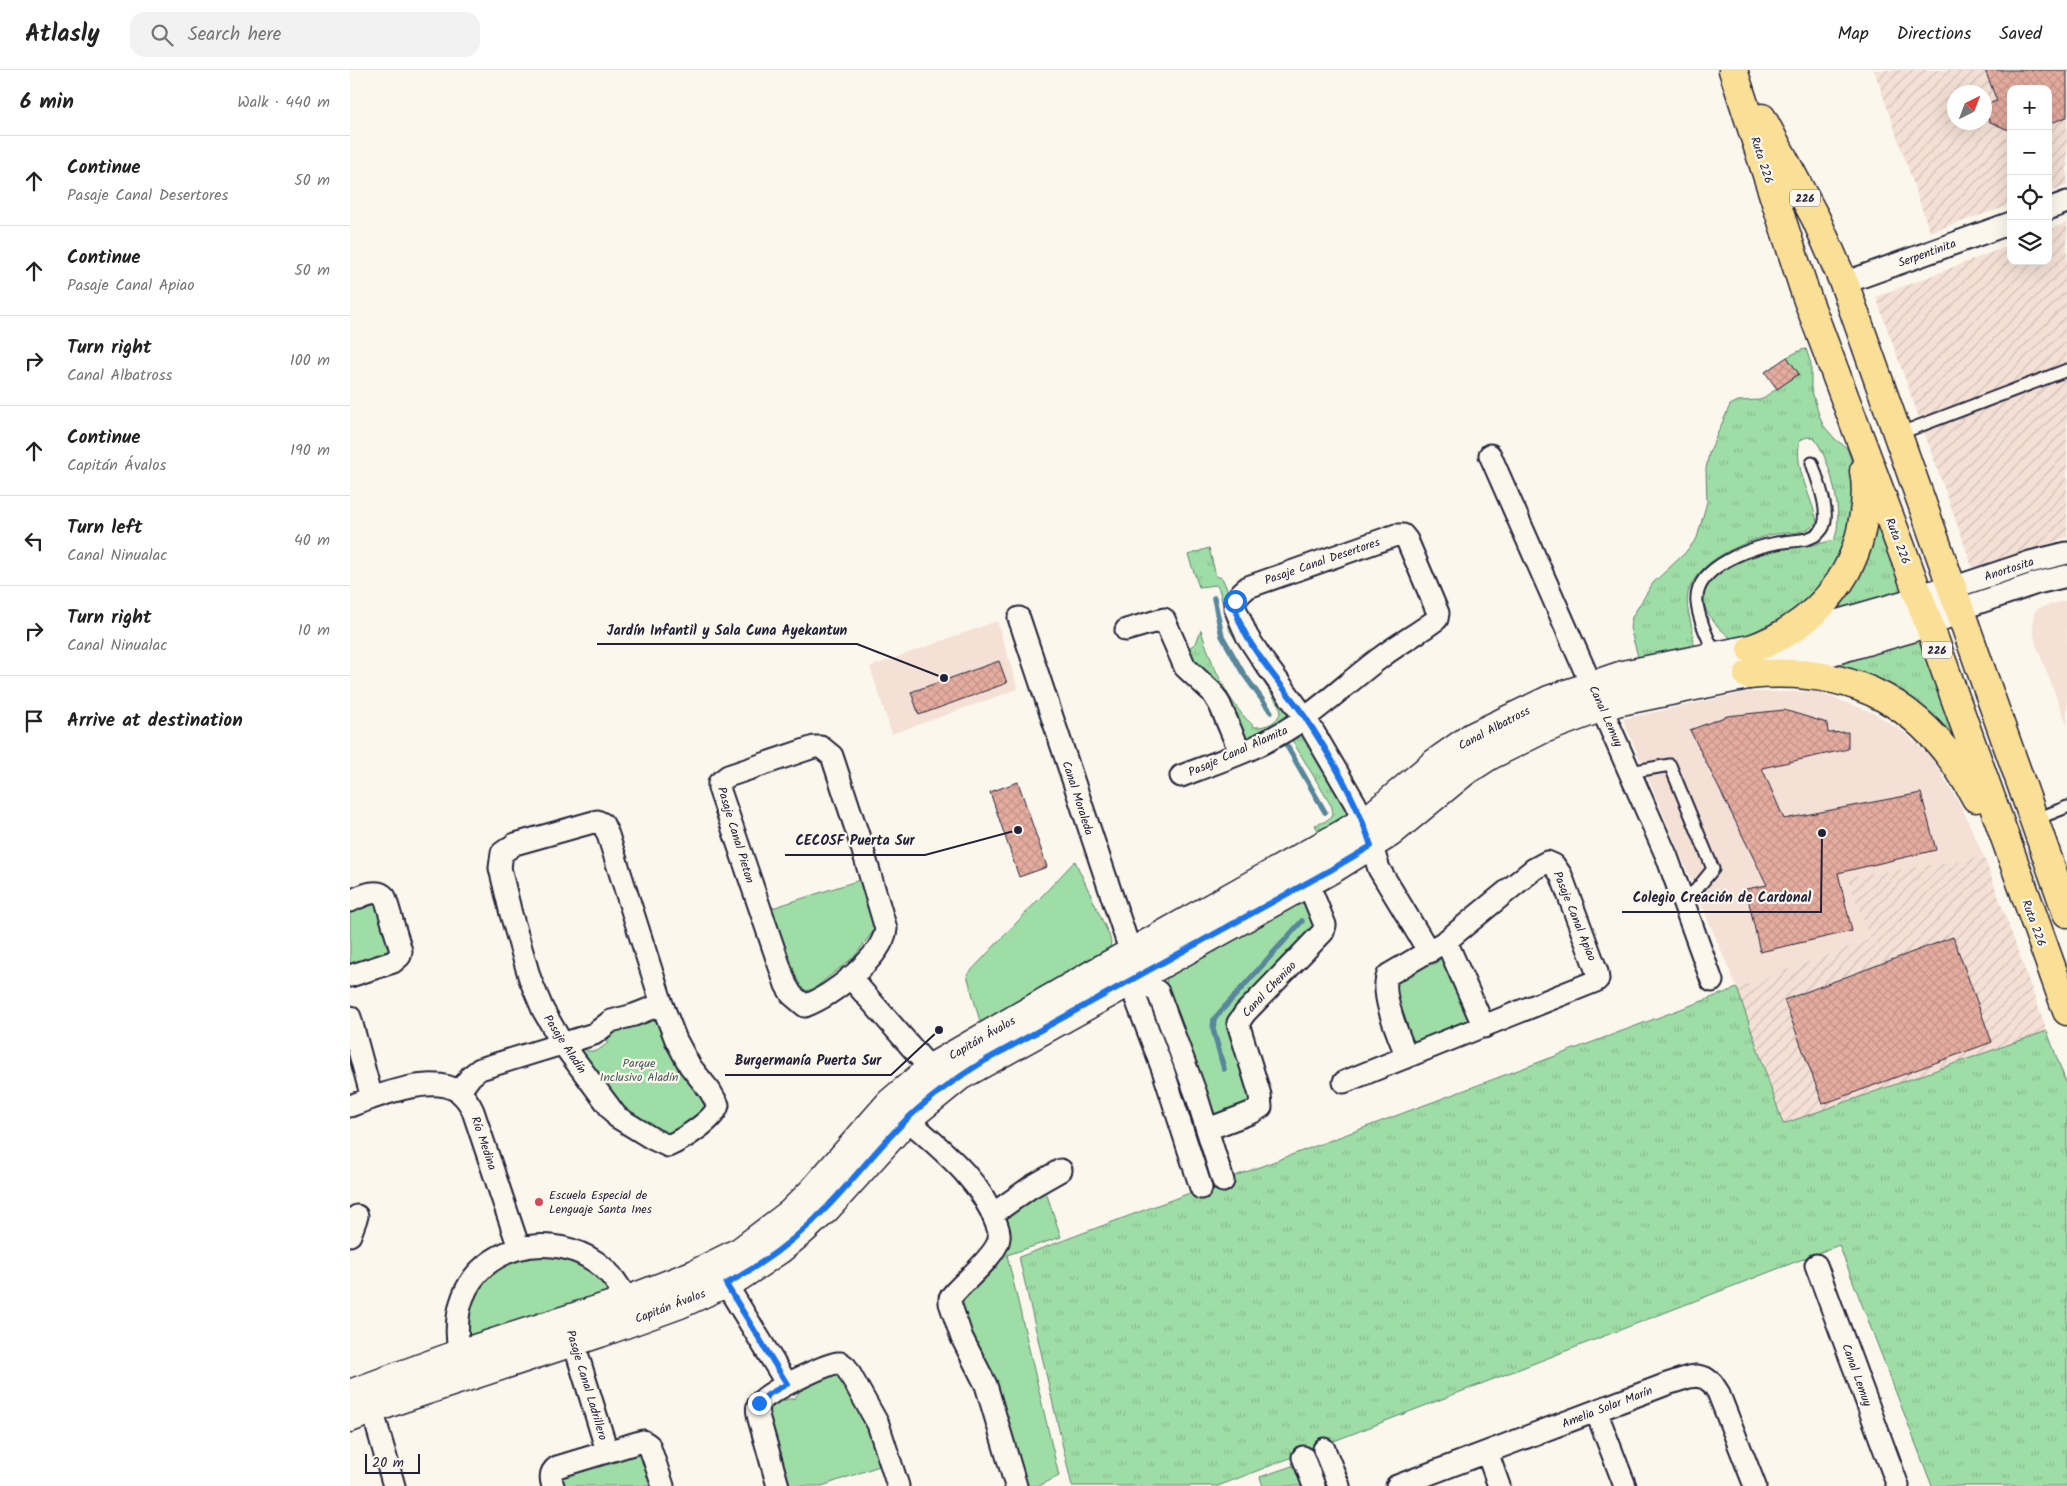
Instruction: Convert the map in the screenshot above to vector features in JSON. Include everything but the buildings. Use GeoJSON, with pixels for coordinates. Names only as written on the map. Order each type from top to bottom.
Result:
{"type":"FeatureCollection","features":[{"type":"Feature","properties":{"kind":"main road","name":"Ruta 226"},"geometry":{"type":"LineString","coordinates":[[1735,70],[1816,219],[1844,283],[2067,912]]}},
{"type":"Feature","properties":{"kind":"main road","name":"Ruta 226"},"geometry":{"type":"LineString","coordinates":[[1735,70],[1806,296],[1858,435],[1915,614],[2014,866],[2067,1011]]}},
{"type":"Feature","properties":{"kind":"main road"},"geometry":{"type":"LineString","coordinates":[[1750,662],[1770,642],[1807,619],[1836,588],[1849,567],[1860,539],[1865,501],[1866,479],[1858,435]]}},
{"type":"Feature","properties":{"kind":"main road"},"geometry":{"type":"LineString","coordinates":[[1750,662],[1794,673],[1839,680],[1872,691],[1901,708],[1930,732],[1953,759],[2014,866]]}},
{"type":"Feature","properties":{"kind":"street"},"geometry":{"type":"LineString","coordinates":[[2052,208],[2067,202]]}},
{"type":"Feature","properties":{"kind":"street","name":"Serpentinita"},"geometry":{"type":"LineString","coordinates":[[1844,283],[2007,223]]}},
{"type":"Feature","properties":{"kind":"street","name":"Canal Lemuy"},"geometry":{"type":"LineString","coordinates":[[1490,455],[1630,772],[1683,899],[1712,981]]}},
{"type":"Feature","properties":{"kind":"street","name":"Pasaje Canal Desertores"},"geometry":{"type":"LineString","coordinates":[[1306,719],[1247,636],[1235,608],[1235,601],[1241,592],[1248,587],[1396,535],[1403,535],[1407,540],[1439,617]]}},
{"type":"Feature","properties":{"kind":"street","name":"Anortosita"},"geometry":{"type":"LineString","coordinates":[[1956,599],[2030,562],[2067,553]]}},
{"type":"Feature","properties":{"kind":"street","name":"Anortosita"},"geometry":{"type":"LineString","coordinates":[[1956,599],[2067,576]]}},
{"type":"Feature","properties":{"kind":"street"},"geometry":{"type":"LineString","coordinates":[[1915,614],[1956,599]]}},
{"type":"Feature","properties":{"kind":"street","name":"Canal Albatross"},"geometry":{"type":"LineString","coordinates":[[1134,965],[1308,882],[1367,834],[1387,804],[1435,763],[1472,737],[1531,708],[1597,696],[1645,695],[1915,614]]}},
{"type":"Feature","properties":{"kind":"street","name":"Pasaje Canal Alamita"},"geometry":{"type":"LineString","coordinates":[[1181,776],[1274,738],[1306,719],[1381,656],[1439,617]]}},
{"type":"Feature","properties":{"kind":"street","name":"Canal Moraleda"},"geometry":{"type":"LineString","coordinates":[[1018,618],[1134,965],[1136,999],[1163,1070],[1201,1188]]}},
{"type":"Feature","properties":{"kind":"street"},"geometry":{"type":"LineString","coordinates":[[1126,630],[1164,619],[1185,667],[1212,692],[1220,705],[1240,752]]}},
{"type":"Feature","properties":{"kind":"street","name":"Canal Albatross"},"geometry":{"type":"LineString","coordinates":[[1597,696],[1653,668],[1716,657],[1750,662]]}},
{"type":"Feature","properties":{"kind":"street"},"geometry":{"type":"LineString","coordinates":[[1306,719],[1358,808],[1379,869],[1437,946],[1484,1027]]}},
{"type":"Feature","properties":{"kind":"street","name":"Pasaje Canal Pieton"},"geometry":{"type":"LineString","coordinates":[[814,747],[822,747],[832,756],[862,844],[886,929],[880,946],[850,977],[816,1001],[805,1006],[789,990],[719,788],[719,783],[723,779],[814,747]]}},
{"type":"Feature","properties":{"kind":"street","name":"Pasaje Aladín"},"geometry":{"type":"LineString","coordinates":[[591,822],[597,822],[603,824],[662,1004],[682,1053],[718,1105],[713,1115],[679,1141],[668,1146],[617,1117],[562,1043],[535,994],[509,905],[500,868],[500,860],[502,853],[515,844],[591,822]]}},
{"type":"Feature","properties":{"kind":"street","name":"Canal Albatross"},"geometry":{"type":"LineString","coordinates":[[1134,965],[1367,834]]}},
{"type":"Feature","properties":{"kind":"street","name":"Pasaje Canal Apiao"},"geometry":{"type":"LineString","coordinates":[[1344,1082],[1484,1027],[1593,983],[1598,979],[1598,972],[1556,868],[1547,862],[1534,869],[1437,946],[1390,973],[1385,982],[1393,1018],[1407,1057]]}},
{"type":"Feature","properties":{"kind":"street","name":"Canal Cheniao"},"geometry":{"type":"LineString","coordinates":[[1208,1129],[1253,1112],[1261,1107],[1260,1095],[1238,1023],[1245,1013],[1324,932],[1325,925],[1308,882]]}},
{"type":"Feature","properties":{"kind":"street"},"geometry":{"type":"LineString","coordinates":[[350,901],[378,892],[386,897],[400,956],[393,962],[350,976]]}},
{"type":"Feature","properties":{"kind":"street"},"geometry":{"type":"LineString","coordinates":[[1134,965],[1158,992],[1184,1060],[1224,1181]]}},
{"type":"Feature","properties":{"kind":"street","name":"Capitán Ávalos"},"geometry":{"type":"LineString","coordinates":[[360,1402],[461,1366],[631,1310],[720,1274],[754,1242],[791,1213],[898,1111],[915,1080],[938,1077],[1134,965]]}},
{"type":"Feature","properties":{"kind":"street"},"geometry":{"type":"LineString","coordinates":[[850,977],[938,1077]]}},
{"type":"Feature","properties":{"kind":"street"},"geometry":{"type":"LineString","coordinates":[[350,1106],[372,1098],[420,1086],[443,1086],[459,1092],[471,1076],[480,1069],[594,1034],[611,1021],[634,1015],[662,1004]]}},
{"type":"Feature","properties":{"kind":"street"},"geometry":{"type":"LineString","coordinates":[[350,1017],[372,1098]]}},
{"type":"Feature","properties":{"kind":"street","name":"Río Medina"},"geometry":{"type":"LineString","coordinates":[[459,1092],[469,1102],[473,1110],[519,1248]]}},
{"type":"Feature","properties":{"kind":"street"},"geometry":{"type":"LineString","coordinates":[[898,1111],[978,1188],[993,1214],[999,1231],[998,1244],[952,1295],[950,1304],[962,1338],[986,1385],[1016,1486]]}},
{"type":"Feature","properties":{"kind":"street"},"geometry":{"type":"LineString","coordinates":[[993,1214],[1031,1187],[1061,1170]]}},
{"type":"Feature","properties":{"kind":"street"},"geometry":{"type":"LineString","coordinates":[[461,1366],[457,1327],[461,1303],[466,1289],[477,1273],[491,1261],[519,1248],[548,1245],[577,1251],[590,1258],[607,1271],[631,1310]]}},
{"type":"Feature","properties":{"kind":"street","name":"Canal Lemuy"},"geometry":{"type":"LineString","coordinates":[[1816,1265],[1898,1486]]}},
{"type":"Feature","properties":{"kind":"street"},"geometry":{"type":"LineString","coordinates":[[720,1274],[787,1384]]}},
{"type":"Feature","properties":{"kind":"street","name":"Pasaje Canal Ladrillero"},"geometry":{"type":"LineString","coordinates":[[570,1331],[608,1451]]}},
{"type":"Feature","properties":{"kind":"street"},"geometry":{"type":"LineString","coordinates":[[778,1486],[757,1410],[759,1403],[764,1397],[787,1384],[833,1363],[844,1365],[878,1424],[898,1486]]}},
{"type":"Feature","properties":{"kind":"street","name":"Amelia Solar Marín"},"geometry":{"type":"LineString","coordinates":[[1397,1486],[1689,1377],[1705,1378],[1718,1392],[1755,1486]]}},
{"type":"Feature","properties":{"kind":"street"},"geometry":{"type":"LineString","coordinates":[[360,1402],[394,1486]]}},
{"type":"Feature","properties":{"kind":"street"},"geometry":{"type":"LineString","coordinates":[[1596,1411],[1625,1486]]}},
{"type":"Feature","properties":{"kind":"street","name":"Pasaje Canal Ladrillero"},"geometry":{"type":"LineString","coordinates":[[553,1486],[552,1471],[557,1467],[639,1442],[647,1442],[663,1486]]}},
{"type":"Feature","properties":{"kind":"street"},"geometry":{"type":"LineString","coordinates":[[1324,1449],[1339,1486]]}},
{"type":"Feature","properties":{"kind":"street"},"geometry":{"type":"LineString","coordinates":[[1487,1452],[1499,1486]]}},
{"type":"Feature","properties":{"kind":"street"},"geometry":{"type":"LineString","coordinates":[[1303,1457],[1314,1486]]}},
{"type":"Feature","properties":{"kind":"lane"},"geometry":{"type":"LineString","coordinates":[[1897,434],[2067,370]]}},
{"type":"Feature","properties":{"kind":"lane"},"geometry":{"type":"LineString","coordinates":[[1716,657],[1699,615],[1696,601],[1698,591],[1709,575],[1729,559],[1739,554],[1770,544],[1803,540],[1816,536],[1823,529],[1826,518],[1825,506],[1812,463]]}},
{"type":"Feature","properties":{"kind":"lane"},"geometry":{"type":"LineString","coordinates":[[1630,772],[1670,765],[1713,869],[1696,890],[1683,899]]}},
{"type":"Feature","properties":{"kind":"lane"},"geometry":{"type":"LineString","coordinates":[[2034,820],[2067,807]]}},
{"type":"Feature","properties":{"kind":"shaded area"},"geometry":{"type":"Polygon","coordinates":[[[1874,70],[2067,70],[2067,185],[2052,191],[2052,85],[2007,85],[2007,206],[1930,232],[1874,70]]]}},
{"type":"Feature","properties":{"kind":"shaded area"},"geometry":{"type":"Polygon","coordinates":[[[2067,223],[2067,537],[1974,572],[1876,297],[2007,247],[2007,265],[2052,265],[2052,229],[2067,223]]]}},
{"type":"Feature","properties":{"kind":"shaded area"},"geometry":{"type":"Polygon","coordinates":[[[2067,600],[2067,725],[2036,644],[2033,630],[2034,612],[2039,608],[2067,600]]]}},
{"type":"Feature","properties":{"kind":"shaded area"},"geometry":{"type":"Polygon","coordinates":[[[997,621],[1018,689],[892,734],[870,667],[997,621]]]}},
{"type":"Feature","properties":{"kind":"shaded area"},"geometry":{"type":"Polygon","coordinates":[[[1748,692],[1818,692],[1874,713],[1905,733],[1931,757],[1962,808],[1984,857],[1848,877],[1870,939],[1737,988],[1623,719],[1748,692]]]}},
{"type":"Feature","properties":{"kind":"shaded area"},"geometry":{"type":"Polygon","coordinates":[[[1984,857],[2047,1031],[1783,1124],[1737,988],[1870,939],[1847,877],[1984,857]]]}},
{"type":"Feature","properties":{"kind":"green space"},"geometry":{"type":"Polygon","coordinates":[[[1806,349],[1811,364],[1811,388],[1823,425],[1835,439],[1847,448],[1855,471],[1853,546],[1792,623],[1733,640],[1723,632],[1708,614],[1704,596],[1707,587],[1714,577],[1734,562],[1748,555],[1834,540],[1838,517],[1837,502],[1830,473],[1820,447],[1814,438],[1807,437],[1800,440],[1799,461],[1801,471],[1817,522],[1801,531],[1770,535],[1746,543],[1721,555],[1710,563],[1693,582],[1688,593],[1687,600],[1693,634],[1693,647],[1639,660],[1630,628],[1632,617],[1653,583],[1684,554],[1697,538],[1707,502],[1706,469],[1709,453],[1730,405],[1738,401],[1760,400],[1799,374],[1787,357],[1806,349]]]}},
{"type":"Feature","properties":{"kind":"green space"},"geometry":{"type":"Polygon","coordinates":[[[1872,503],[1903,587],[1899,592],[1824,615],[1872,503]]]}},
{"type":"Feature","properties":{"kind":"green space"},"geometry":{"type":"Polygon","coordinates":[[[1209,548],[1216,576],[1222,578],[1228,591],[1225,594],[1229,610],[1289,712],[1289,718],[1246,742],[1185,651],[1196,643],[1201,630],[1215,669],[1237,707],[1255,727],[1268,725],[1275,721],[1281,710],[1230,631],[1219,589],[1216,585],[1199,587],[1188,555],[1209,548]]]}},
{"type":"Feature","properties":{"kind":"green space"},"geometry":{"type":"Polygon","coordinates":[[[1920,637],[1962,754],[1826,667],[1920,637]]]}},
{"type":"Feature","properties":{"kind":"green space"},"geometry":{"type":"Polygon","coordinates":[[[1294,733],[1308,740],[1348,808],[1346,819],[1321,836],[1315,825],[1330,817],[1332,807],[1292,740],[1275,749],[1272,745],[1294,733]]]}},
{"type":"Feature","properties":{"kind":"green space"},"geometry":{"type":"Polygon","coordinates":[[[1075,861],[1109,935],[1111,942],[1109,951],[981,1025],[967,975],[1075,861]]]}},
{"type":"Feature","properties":{"kind":"green space"},"geometry":{"type":"Polygon","coordinates":[[[866,878],[882,927],[871,934],[855,956],[814,989],[797,993],[766,910],[866,878]]]}},
{"type":"Feature","properties":{"kind":"green space"},"geometry":{"type":"Polygon","coordinates":[[[1305,896],[1320,922],[1240,1012],[1255,1103],[1218,1117],[1214,1115],[1166,981],[1170,972],[1305,896]]]}},
{"type":"Feature","properties":{"kind":"green space"},"geometry":{"type":"Polygon","coordinates":[[[376,899],[395,953],[350,966],[350,906],[376,899]]]}},
{"type":"Feature","properties":{"kind":"green space"},"geometry":{"type":"Polygon","coordinates":[[[1441,958],[1448,961],[1473,1020],[1414,1047],[1391,995],[1398,973],[1427,964],[1435,964],[1441,958]]]}},
{"type":"Feature","properties":{"kind":"green space"},"geometry":{"type":"Polygon","coordinates":[[[1737,988],[1783,1124],[2047,1031],[2067,1085],[2067,1486],[1932,1486],[1839,1245],[1218,1486],[1072,1486],[1019,1257],[1737,988]]]}},
{"type":"Feature","properties":{"kind":"green space","name":"Parque Inclusivo Aladín"},"geometry":{"type":"Polygon","coordinates":[[[657,1013],[711,1105],[670,1138],[621,1113],[582,1058],[578,1045],[588,1051],[597,1051],[608,1043],[610,1031],[657,1013]]]}},
{"type":"Feature","properties":{"kind":"green space"},"geometry":{"type":"Polygon","coordinates":[[[1041,1187],[1046,1192],[1061,1237],[1007,1255],[1059,1476],[1039,1486],[1022,1486],[961,1304],[1004,1254],[1009,1242],[1007,1215],[1041,1187]]]}},
{"type":"Feature","properties":{"kind":"green space"},"geometry":{"type":"Polygon","coordinates":[[[531,1254],[564,1257],[594,1272],[615,1294],[469,1341],[468,1317],[471,1306],[482,1285],[499,1268],[531,1254]]]}},
{"type":"Feature","properties":{"kind":"green space"},"geometry":{"type":"Polygon","coordinates":[[[841,1371],[885,1464],[822,1486],[784,1486],[768,1426],[767,1404],[780,1399],[795,1398],[802,1388],[841,1371]]]}},
{"type":"Feature","properties":{"kind":"green space"},"geometry":{"type":"Polygon","coordinates":[[[637,1447],[659,1486],[560,1486],[560,1474],[600,1462],[605,1464],[615,1463],[637,1447]]]}},
{"type":"Feature","properties":{"kind":"green space"},"geometry":{"type":"Polygon","coordinates":[[[1295,1465],[1303,1486],[1263,1486],[1260,1477],[1295,1465]]]}},
{"type":"Feature","properties":{"kind":"waterway"},"geometry":{"type":"LineString","coordinates":[[1214,598],[1222,636],[1243,673],[1271,712]]}},
{"type":"Feature","properties":{"kind":"waterway"},"geometry":{"type":"LineString","coordinates":[[1287,746],[1325,812]]}},
{"type":"Feature","properties":{"kind":"waterway"},"geometry":{"type":"LineString","coordinates":[[1224,1069],[1213,1029],[1214,1019],[1302,921]]}},
{"type":"Feature","properties":{"kind":"place","name":"Jardín Infantil y Sala Cuna Ayekantun"},"geometry":{"type":"Point","coordinates":[944,678]}},
{"type":"Feature","properties":{"kind":"place","name":"CECOSF Puerta Sur"},"geometry":{"type":"Point","coordinates":[1018,830]}},
{"type":"Feature","properties":{"kind":"place","name":"Colegio Creación de Cardonal"},"geometry":{"type":"Point","coordinates":[1822,833]}},
{"type":"Feature","properties":{"kind":"place","name":"Burgermanía Puerta Sur"},"geometry":{"type":"Point","coordinates":[939,1030]}},
{"type":"Feature","properties":{"kind":"place","name":"Escuela Especial de Lenguaje Santa Ines"},"geometry":{"type":"Point","coordinates":[539,1202]}},
{"type":"Feature","properties":{"kind":"route"},"geometry":{"type":"LineString","coordinates":[[759,1403],[764,1397],[787,1384],[726,1284],[779,1250],[803,1230],[827,1208],[907,1119],[960,1076],[986,1060],[1371,846],[1358,808],[1306,719],[1247,636],[1235,608],[1235,601]]}}]}
